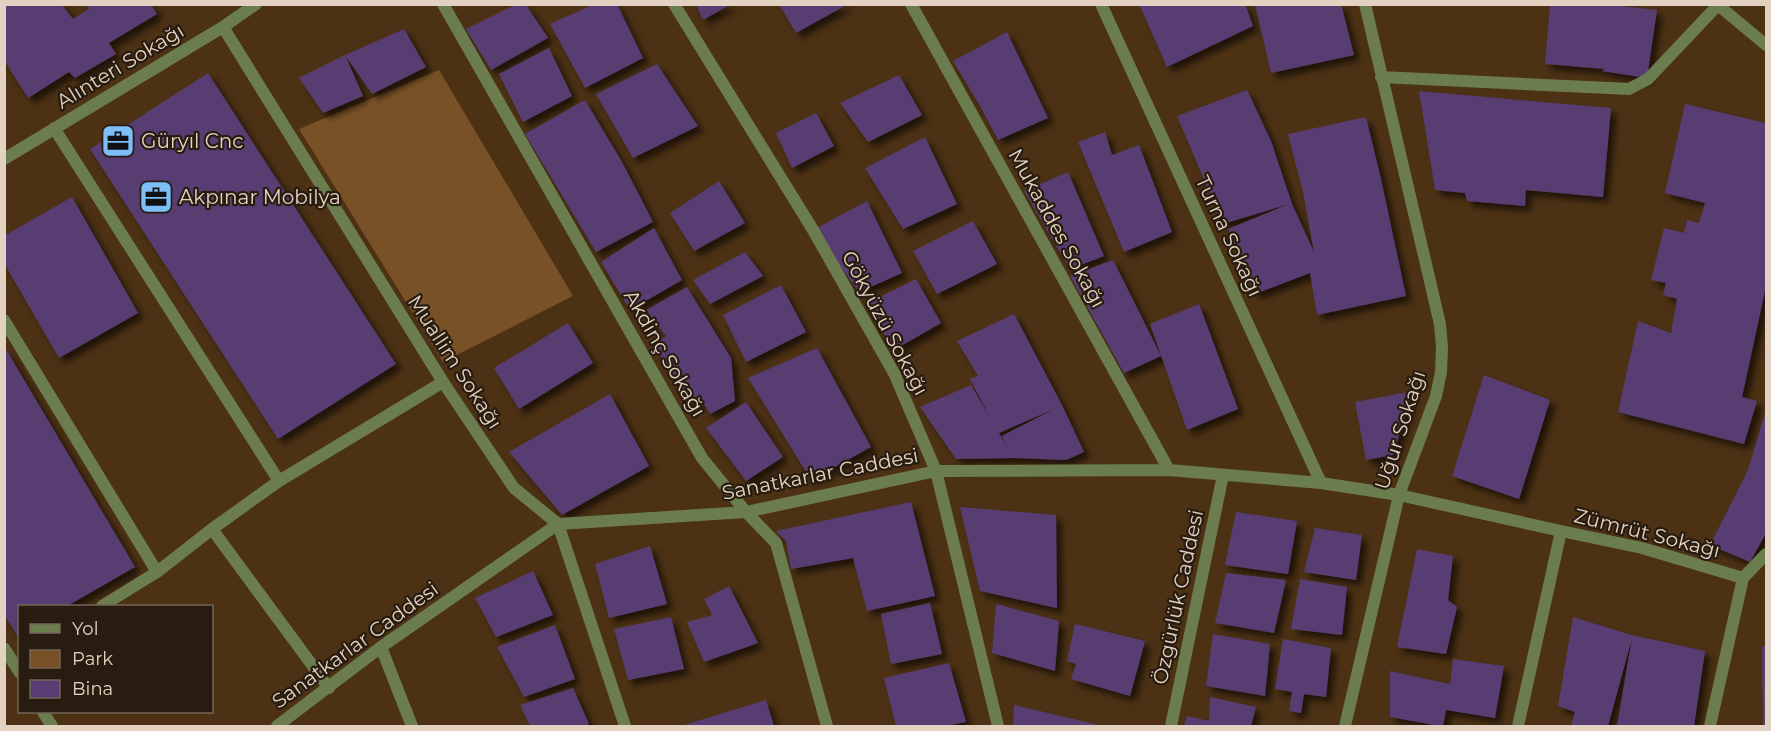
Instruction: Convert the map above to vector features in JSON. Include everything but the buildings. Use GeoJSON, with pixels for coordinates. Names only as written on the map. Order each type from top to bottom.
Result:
{"type":"FeatureCollection","features":[{"type":"Feature","properties":{"kind":"street","name":"Alınteri Sokağı"},"geometry":{"type":"LineString","coordinates":[[4,159],[224,27],[256,4]]}},
{"type":"Feature","properties":{"kind":"street","name":"Akdinç Sokağı"},"geometry":{"type":"LineString","coordinates":[[443,4],[702,458],[746,512],[776,543],[827,726]]}},
{"type":"Feature","properties":{"kind":"street","name":"Gökyüzü Sokağı"},"geometry":{"type":"LineString","coordinates":[[674,4],[813,230],[888,363],[936,471],[998,726]]}},
{"type":"Feature","properties":{"kind":"street","name":"Mukaddes Sokağı"},"geometry":{"type":"LineString","coordinates":[[911,4],[1169,470]]}},
{"type":"Feature","properties":{"kind":"street","name":"Turna Sokağı"},"geometry":{"type":"LineString","coordinates":[[1101,4],[1321,483]]}},
{"type":"Feature","properties":{"kind":"street","name":"Uğur Sokağı"},"geometry":{"type":"LineString","coordinates":[[1345,726],[1399,495],[1436,396],[1441,372],[1442,347],[1440,324],[1365,4]]}},
{"type":"Feature","properties":{"kind":"street"},"geometry":{"type":"LineString","coordinates":[[1382,77],[1629,89],[1648,79],[1718,5],[1767,45]]}},
{"type":"Feature","properties":{"kind":"street","name":"Muallim Sokağı"},"geometry":{"type":"LineString","coordinates":[[224,27],[443,382],[514,488],[558,524]]}},
{"type":"Feature","properties":{"kind":"street"},"geometry":{"type":"LineString","coordinates":[[54,128],[279,481]]}},
{"type":"Feature","properties":{"kind":"street"},"geometry":{"type":"LineString","coordinates":[[4,320],[157,572]]}},
{"type":"Feature","properties":{"kind":"street"},"geometry":{"type":"LineString","coordinates":[[104,605],[157,572],[279,481],[443,382]]}},
{"type":"Feature","properties":{"kind":"street","name":"Sanatkarlar Caddesi"},"geometry":{"type":"LineString","coordinates":[[278,726],[381,647],[558,524],[746,512],[936,471],[1169,470],[1321,483],[1399,495],[1561,531]]}},
{"type":"Feature","properties":{"kind":"street","name":"Özgürlük Caddesi"},"geometry":{"type":"LineString","coordinates":[[1171,726],[1223,475]]}},
{"type":"Feature","properties":{"kind":"street"},"geometry":{"type":"LineString","coordinates":[[558,524],[625,726]]}},
{"type":"Feature","properties":{"kind":"street"},"geometry":{"type":"LineString","coordinates":[[212,529],[328,688]]}},
{"type":"Feature","properties":{"kind":"street","name":"Zümrüt Sokağı"},"geometry":{"type":"LineString","coordinates":[[1518,726],[1561,531],[1642,548],[1743,578]]}},
{"type":"Feature","properties":{"kind":"street"},"geometry":{"type":"LineString","coordinates":[[1710,726],[1743,578],[1767,554]]}},
{"type":"Feature","properties":{"kind":"street"},"geometry":{"type":"LineString","coordinates":[[381,647],[412,726]]}},
{"type":"Feature","properties":{"kind":"street"},"geometry":{"type":"LineString","coordinates":[[4,648],[14,666]]}},
{"type":"Feature","properties":{"kind":"street"},"geometry":{"type":"LineString","coordinates":[[44,713],[52,726]]}},
{"type":"Feature","properties":{"kind":"green space"},"geometry":{"type":"Polygon","coordinates":[[[439,70],[573,296],[443,362],[299,129],[439,70]]]}},
{"type":"Feature","properties":{"kind":"place","name":"Güryıl Cnc"},"geometry":{"type":"Point","coordinates":[118,141]}},
{"type":"Feature","properties":{"kind":"place","name":"Akpınar Mobilya"},"geometry":{"type":"Point","coordinates":[156,197]}}]}
